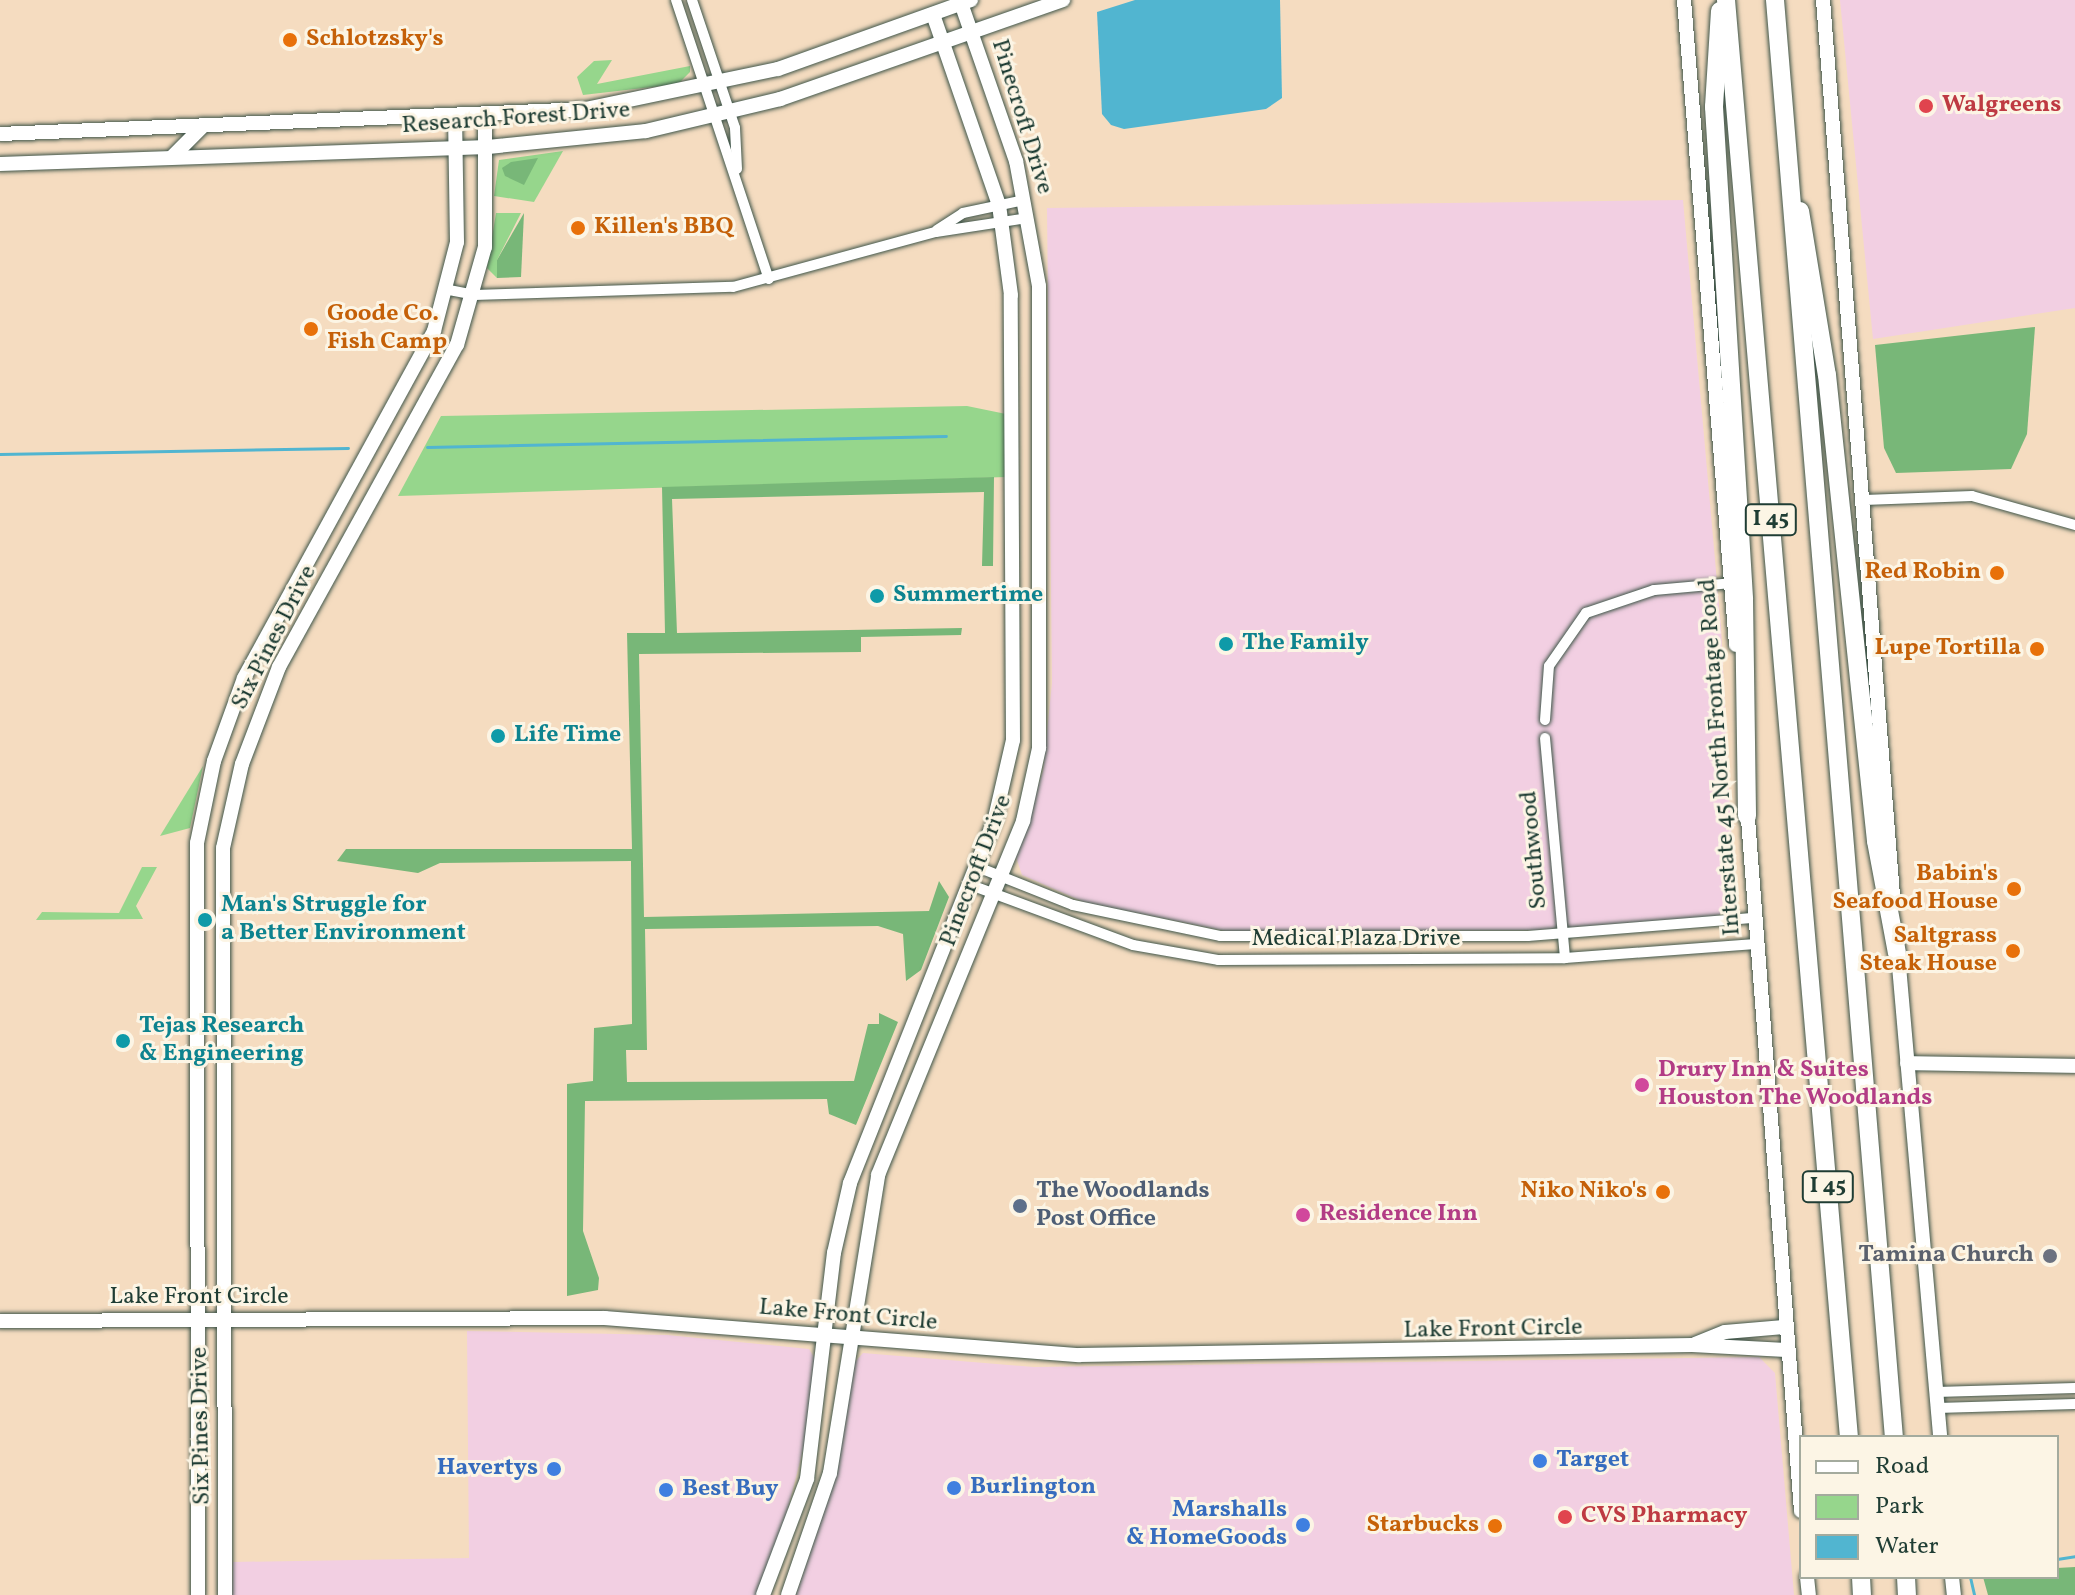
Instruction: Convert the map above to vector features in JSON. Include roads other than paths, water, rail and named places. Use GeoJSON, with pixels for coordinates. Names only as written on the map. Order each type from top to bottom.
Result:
{"type":"FeatureCollection","features":[{"type":"Feature","properties":{"kind":"highway","name":"I 45"},"geometry":{"type":"LineString","coordinates":[[1724,0],[1736,104],[1849,1435]]}},
{"type":"Feature","properties":{"kind":"highway"},"geometry":{"type":"LineString","coordinates":[[1724,0],[1714,107],[1744,599],[1747,816]]}},
{"type":"Feature","properties":{"kind":"highway","name":"I 45"},"geometry":{"type":"LineString","coordinates":[[1775,0],[1894,1435]]}},
{"type":"Feature","properties":{"kind":"highway"},"geometry":{"type":"LineString","coordinates":[[1789,172],[1810,244],[1876,841],[1897,953]]}},
{"type":"Feature","properties":{"kind":"street"},"geometry":{"type":"LineString","coordinates":[[676,0],[713,117],[737,169],[769,279]]}},
{"type":"Feature","properties":{"kind":"street"},"geometry":{"type":"LineString","coordinates":[[692,0],[741,150],[737,169]]}},
{"type":"Feature","properties":{"kind":"street","name":"Research Forest Drive"},"geometry":{"type":"LineString","coordinates":[[0,164],[488,147],[713,117],[1063,0]]}},
{"type":"Feature","properties":{"kind":"street","name":"Interstate 45 North Frontage Road"},"geometry":{"type":"LineString","coordinates":[[1684,0],[1732,583],[1755,944],[1799,1490]]}},
{"type":"Feature","properties":{"kind":"street"},"geometry":{"type":"LineString","coordinates":[[1823,0],[1897,953],[1940,1435]]}},
{"type":"Feature","properties":{"kind":"street","name":"Research Forest Drive"},"geometry":{"type":"LineString","coordinates":[[0,134],[485,117],[703,89],[966,2]]}},
{"type":"Feature","properties":{"kind":"street","name":"Pinecroft Drive"},"geometry":{"type":"LineString","coordinates":[[788,1595],[830,1473],[849,1339],[878,1175],[1030,800],[1043,695],[1039,286],[1024,200],[971,31],[966,2]]}},
{"type":"Feature","properties":{"kind":"street","name":"Pinecroft Drive"},"geometry":{"type":"LineString","coordinates":[[763,1595],[807,1479],[850,1183],[975,866],[1006,778],[1016,698],[1011,295],[999,205],[940,43],[933,14]]}},
{"type":"Feature","properties":{"kind":"street","name":"Six Pines Drive"},"geometry":{"type":"LineString","coordinates":[[225,1595],[221,868],[242,764],[279,667],[438,386],[474,295],[485,247],[488,147],[485,117]]}},
{"type":"Feature","properties":{"kind":"street","name":"Six Pines Drive"},"geometry":{"type":"LineString","coordinates":[[198,1595],[194,867],[214,761],[255,657],[434,331],[457,242],[455,118]]}},
{"type":"Feature","properties":{"kind":"street"},"geometry":{"type":"LineString","coordinates":[[172,158],[202,127]]}},
{"type":"Feature","properties":{"kind":"street"},"geometry":{"type":"LineString","coordinates":[[936,232],[963,213],[1024,200]]}},
{"type":"Feature","properties":{"kind":"street"},"geometry":{"type":"LineString","coordinates":[[444,289],[474,295],[697,290],[769,279],[936,232],[1027,218]]}},
{"type":"Feature","properties":{"kind":"street"},"geometry":{"type":"LineString","coordinates":[[344,496],[367,510]]}},
{"type":"Feature","properties":{"kind":"street"},"geometry":{"type":"LineString","coordinates":[[1864,500],[1972,496],[2075,525]]}},
{"type":"Feature","properties":{"kind":"street"},"geometry":{"type":"LineString","coordinates":[[1545,720],[1549,666],[1586,613],[1654,590],[1732,583]]}},
{"type":"Feature","properties":{"kind":"street"},"geometry":{"type":"LineString","coordinates":[[255,657],[279,667]]}},
{"type":"Feature","properties":{"kind":"street","name":"Southwood"},"geometry":{"type":"LineString","coordinates":[[1545,738],[1565,958]]}},
{"type":"Feature","properties":{"kind":"street","name":"Medical Plaza Drive"},"geometry":{"type":"LineString","coordinates":[[975,866],[1073,905],[1217,936],[1563,935],[1754,918]]}},
{"type":"Feature","properties":{"kind":"street","name":"Medical Plaza Drive"},"geometry":{"type":"LineString","coordinates":[[968,884],[1133,945],[1218,960],[1565,958],[1755,944]]}},
{"type":"Feature","properties":{"kind":"street"},"geometry":{"type":"LineString","coordinates":[[1907,1063],[2075,1066]]}},
{"type":"Feature","properties":{"kind":"street","name":"Lake Front Circle"},"geometry":{"type":"LineString","coordinates":[[0,1321],[605,1318],[1079,1355],[1692,1345],[1786,1350]]}},
{"type":"Feature","properties":{"kind":"street","name":"Lake Front Circle"},"geometry":{"type":"LineString","coordinates":[[1692,1345],[1725,1332],[1784,1327]]}},
{"type":"Feature","properties":{"kind":"street"},"geometry":{"type":"LineString","coordinates":[[1936,1392],[2075,1388]]}},
{"type":"Feature","properties":{"kind":"street"},"geometry":{"type":"LineString","coordinates":[[1937,1408],[2075,1404]]}},
{"type":"Feature","properties":{"kind":"street"},"geometry":{"type":"LineString","coordinates":[[198,1577],[226,1578]]}},
{"type":"Feature","properties":{"kind":"water"},"geometry":{"type":"Polygon","coordinates":[[[1135,0],[1280,0],[1282,98],[1266,109],[1124,129],[1111,125],[1102,114],[1097,12],[1135,0]]]}},
{"type":"Feature","properties":{"kind":"waterway"},"geometry":{"type":"LineString","coordinates":[[427,447],[946,436]]}},
{"type":"Feature","properties":{"kind":"waterway"},"geometry":{"type":"LineString","coordinates":[[0,454],[348,448]]}},
{"type":"Feature","properties":{"kind":"waterway"},"geometry":{"type":"LineString","coordinates":[[2059,1559],[2075,1556]]}},
{"type":"Feature","properties":{"kind":"waterway"},"geometry":{"type":"LineString","coordinates":[[1970,1579],[1974,1595]]}},
{"type":"Feature","properties":{"kind":"place","name":"Schlotzsky's"},"geometry":{"type":"Point","coordinates":[290,40]}},
{"type":"Feature","properties":{"kind":"place","name":"Walgreens"},"geometry":{"type":"Point","coordinates":[1926,106]}},
{"type":"Feature","properties":{"kind":"place","name":"Killen's BBQ"},"geometry":{"type":"Point","coordinates":[578,228]}},
{"type":"Feature","properties":{"kind":"place","name":"Goode Co. Fish Camp"},"geometry":{"type":"Point","coordinates":[311,329]}},
{"type":"Feature","properties":{"kind":"place","name":"Red Robin"},"geometry":{"type":"Point","coordinates":[1997,573]}},
{"type":"Feature","properties":{"kind":"place","name":"Summertime"},"geometry":{"type":"Point","coordinates":[877,596]}},
{"type":"Feature","properties":{"kind":"place","name":"The Family"},"geometry":{"type":"Point","coordinates":[1226,644]}},
{"type":"Feature","properties":{"kind":"place","name":"Lupe Tortilla"},"geometry":{"type":"Point","coordinates":[2037,649]}},
{"type":"Feature","properties":{"kind":"place","name":"Life Time"},"geometry":{"type":"Point","coordinates":[498,736]}},
{"type":"Feature","properties":{"kind":"place","name":"Babin's Seafood House"},"geometry":{"type":"Point","coordinates":[2014,889]}},
{"type":"Feature","properties":{"kind":"place","name":"Man's Struggle for a Better Environment"},"geometry":{"type":"Point","coordinates":[205,920]}},
{"type":"Feature","properties":{"kind":"place","name":"Saltgrass Steak House"},"geometry":{"type":"Point","coordinates":[2013,951]}},
{"type":"Feature","properties":{"kind":"place","name":"Tejas Research & Engineering"},"geometry":{"type":"Point","coordinates":[123,1041]}},
{"type":"Feature","properties":{"kind":"place","name":"Drury Inn & Suites Houston The Woodlands"},"geometry":{"type":"Point","coordinates":[1642,1085]}},
{"type":"Feature","properties":{"kind":"place","name":"Niko Niko's"},"geometry":{"type":"Point","coordinates":[1663,1192]}},
{"type":"Feature","properties":{"kind":"place","name":"The Woodlands Post Office"},"geometry":{"type":"Point","coordinates":[1020,1206]}},
{"type":"Feature","properties":{"kind":"place","name":"Residence Inn"},"geometry":{"type":"Point","coordinates":[1303,1215]}},
{"type":"Feature","properties":{"kind":"place","name":"Tamina Church"},"geometry":{"type":"Point","coordinates":[2050,1256]}},
{"type":"Feature","properties":{"kind":"place","name":"Target"},"geometry":{"type":"Point","coordinates":[1540,1461]}},
{"type":"Feature","properties":{"kind":"place","name":"Havertys"},"geometry":{"type":"Point","coordinates":[554,1469]}},
{"type":"Feature","properties":{"kind":"place","name":"Burlington"},"geometry":{"type":"Point","coordinates":[954,1488]}},
{"type":"Feature","properties":{"kind":"place","name":"Best Buy"},"geometry":{"type":"Point","coordinates":[666,1490]}},
{"type":"Feature","properties":{"kind":"place","name":"CVS Pharmacy"},"geometry":{"type":"Point","coordinates":[1565,1517]}},
{"type":"Feature","properties":{"kind":"place","name":"Marshalls & HomeGoods"},"geometry":{"type":"Point","coordinates":[1303,1525]}},
{"type":"Feature","properties":{"kind":"place","name":"Starbucks"},"geometry":{"type":"Point","coordinates":[1495,1526]}}]}
